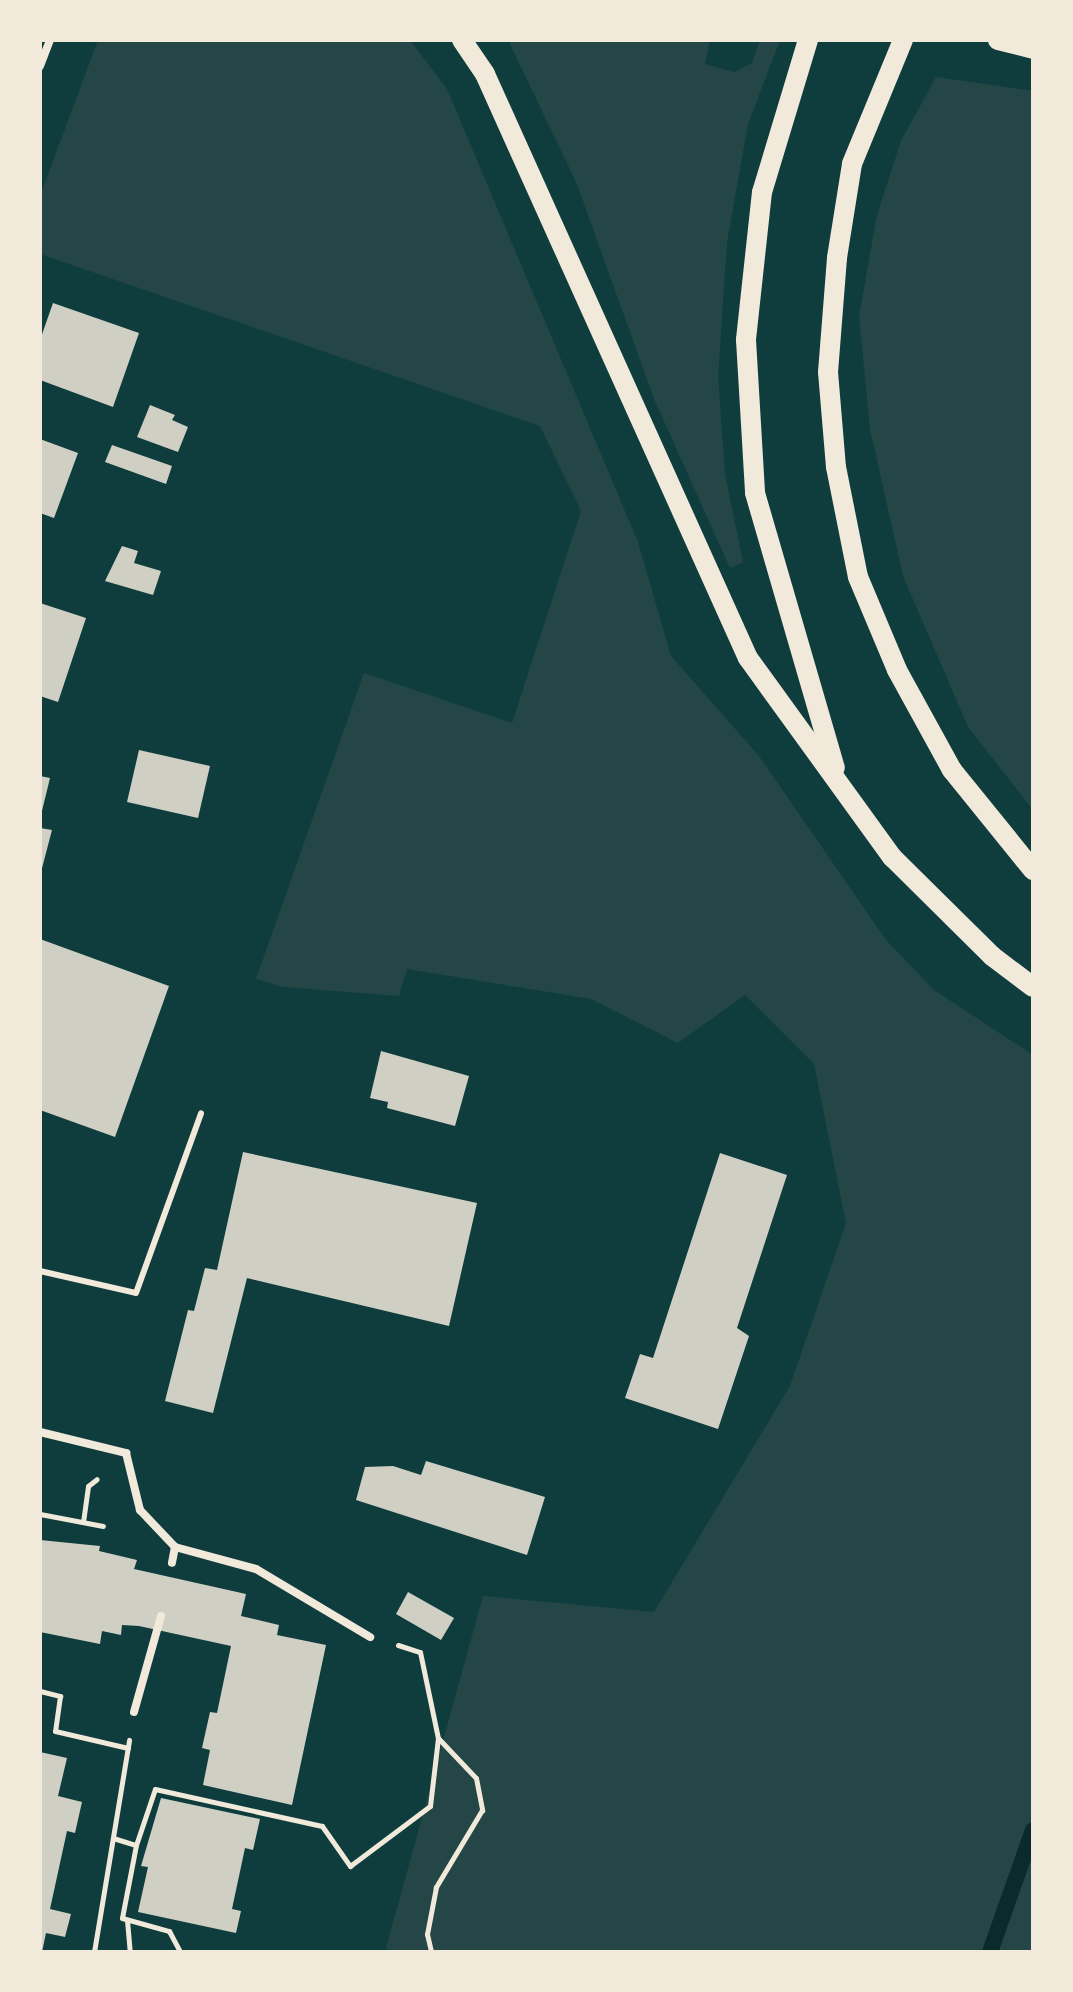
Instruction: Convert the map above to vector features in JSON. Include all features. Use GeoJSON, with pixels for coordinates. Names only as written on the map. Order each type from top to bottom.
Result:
{"type":"FeatureCollection","features":[{"type":"Feature","properties":{"kind":"main road"},"geometry":{"type":"LineString","coordinates":[[462,40],[485,74],[748,658],[892,857],[992,956],[1033,987]]}},
{"type":"Feature","properties":{"kind":"main road"},"geometry":{"type":"LineString","coordinates":[[808,40],[762,192],[746,340],[755,493],[838,779]]}},
{"type":"Feature","properties":{"kind":"main road"},"geometry":{"type":"LineString","coordinates":[[903,40],[852,164],[837,258],[828,372],[836,467],[858,577],[897,670],[952,770],[1033,870]]}},
{"type":"Feature","properties":{"kind":"main road"},"geometry":{"type":"LineString","coordinates":[[998,40],[1032,49]]}},
{"type":"Feature","properties":{"kind":"street"},"geometry":{"type":"LineString","coordinates":[[40,66],[50,40]]}},
{"type":"Feature","properties":{"kind":"street"},"geometry":{"type":"LineString","coordinates":[[40,1432],[126,1453],[140,1510],[175,1547],[256,1569],[370,1637]]}},
{"type":"Feature","properties":{"kind":"street"},"geometry":{"type":"LineString","coordinates":[[172,1563],[175,1547]]}},
{"type":"Feature","properties":{"kind":"street"},"geometry":{"type":"LineString","coordinates":[[134,1712],[161,1616]]}},
{"type":"Feature","properties":{"kind":"lane"},"geometry":{"type":"LineString","coordinates":[[40,1271],[136,1293],[201,1113]]}},
{"type":"Feature","properties":{"kind":"path"},"geometry":{"type":"LineString","coordinates":[[83,1522],[88,1486]]}},
{"type":"Feature","properties":{"kind":"path"},"geometry":{"type":"LineString","coordinates":[[40,1514],[103,1526]]}},
{"type":"Feature","properties":{"kind":"path"},"geometry":{"type":"LineString","coordinates":[[180,1952],[169,1931],[122,1918],[136,1845],[155,1789],[322,1826],[350,1866],[430,1806],[438,1738],[423,1666]]}},
{"type":"Feature","properties":{"kind":"path"},"geometry":{"type":"LineString","coordinates":[[40,1691],[60,1696],[55,1731],[128,1748]]}},
{"type":"Feature","properties":{"kind":"path"},"geometry":{"type":"LineString","coordinates":[[94,1952],[134,1712]]}},
{"type":"Feature","properties":{"kind":"path"},"geometry":{"type":"LineString","coordinates":[[431,1952],[427,1934],[436,1887],[482,1810],[476,1778],[438,1738]]}},
{"type":"Feature","properties":{"kind":"path"},"geometry":{"type":"LineString","coordinates":[[113,1838],[136,1845]]}},
{"type":"Feature","properties":{"kind":"path"},"geometry":{"type":"LineString","coordinates":[[127,1920],[130,1952]]}},
{"type":"Feature","properties":{"kind":"shaded area"},"geometry":{"type":"Polygon","coordinates":[[[98,40],[410,40],[447,89],[638,542],[671,656],[759,756],[886,940],[934,990],[1033,1055],[1033,1952],[389,1952],[386,1948],[483,1596],[654,1612],[790,1386],[846,1223],[814,1064],[745,995],[678,1043],[591,999],[407,969],[399,996],[283,987],[256,979],[364,673],[512,723],[581,511],[540,426],[40,254],[40,196],[98,40]]]}},
{"type":"Feature","properties":{"kind":"shaded area"},"geometry":{"type":"Polygon","coordinates":[[[508,40],[710,40],[705,64],[734,72],[752,63],[760,40],[780,40],[748,124],[727,242],[718,377],[725,474],[743,562],[730,568],[654,399],[577,184],[508,40]]]}},
{"type":"Feature","properties":{"kind":"shaded area"},"geometry":{"type":"Polygon","coordinates":[[[936,77],[1033,91],[1033,810],[968,727],[903,576],[870,429],[859,316],[877,215],[901,141],[936,77]]]}},
{"type":"Feature","properties":{"kind":"building"},"geometry":{"type":"Polygon","coordinates":[[[53,303],[139,333],[113,407],[40,380],[40,340],[53,303]]]}},
{"type":"Feature","properties":{"kind":"building"},"geometry":{"type":"Polygon","coordinates":[[[150,405],[175,415],[172,420],[188,427],[178,452],[137,437],[150,405]]]}},
{"type":"Feature","properties":{"kind":"building"},"geometry":{"type":"Polygon","coordinates":[[[40,439],[78,453],[54,518],[40,513],[40,439]]]}},
{"type":"Feature","properties":{"kind":"building"},"geometry":{"type":"Polygon","coordinates":[[[112,445],[172,466],[166,484],[105,462],[112,445]]]}},
{"type":"Feature","properties":{"kind":"building"},"geometry":{"type":"Polygon","coordinates":[[[122,546],[138,551],[134,563],[161,571],[153,595],[105,581],[122,546]]]}},
{"type":"Feature","properties":{"kind":"building"},"geometry":{"type":"Polygon","coordinates":[[[40,603],[86,618],[58,702],[40,696],[40,603]]]}},
{"type":"Feature","properties":{"kind":"building"},"geometry":{"type":"Polygon","coordinates":[[[139,750],[210,766],[198,818],[127,802],[139,750]]]}},
{"type":"Feature","properties":{"kind":"building"},"geometry":{"type":"Polygon","coordinates":[[[40,776],[50,778],[41,815],[40,815],[40,776]]]}},
{"type":"Feature","properties":{"kind":"building"},"geometry":{"type":"Polygon","coordinates":[[[40,828],[52,830],[41,872],[40,872],[40,828]]]}},
{"type":"Feature","properties":{"kind":"building"},"geometry":{"type":"Polygon","coordinates":[[[40,939],[169,986],[115,1137],[40,1110],[40,939]]]}},
{"type":"Feature","properties":{"kind":"building"},"geometry":{"type":"Polygon","coordinates":[[[381,1051],[469,1076],[455,1126],[387,1108],[388,1102],[370,1098],[381,1051]]]}},
{"type":"Feature","properties":{"kind":"building"},"geometry":{"type":"Polygon","coordinates":[[[243,1152],[477,1203],[449,1326],[247,1278],[213,1413],[165,1401],[188,1310],[194,1311],[205,1268],[217,1270],[243,1152]]]}},
{"type":"Feature","properties":{"kind":"building"},"geometry":{"type":"Polygon","coordinates":[[[720,1153],[787,1175],[737,1328],[749,1336],[718,1429],[625,1398],[640,1354],[653,1358],[720,1153]]]}},
{"type":"Feature","properties":{"kind":"building"},"geometry":{"type":"Polygon","coordinates":[[[426,1461],[545,1497],[527,1555],[356,1500],[365,1467],[393,1466],[421,1475],[426,1461]]]}},
{"type":"Feature","properties":{"kind":"building"},"geometry":{"type":"Polygon","coordinates":[[[40,1540],[100,1546],[99,1551],[137,1560],[134,1569],[246,1594],[241,1616],[279,1625],[277,1635],[326,1645],[292,1805],[203,1785],[210,1750],[202,1748],[210,1712],[217,1713],[231,1646],[139,1626],[122,1625],[121,1635],[102,1631],[100,1644],[40,1632],[40,1540]]]}},
{"type":"Feature","properties":{"kind":"building"},"geometry":{"type":"Polygon","coordinates":[[[408,1592],[454,1618],[441,1640],[396,1614],[408,1592]]]}},
{"type":"Feature","properties":{"kind":"building"},"geometry":{"type":"Polygon","coordinates":[[[40,1752],[67,1758],[58,1796],[82,1802],[75,1833],[67,1831],[50,1909],[71,1914],[65,1937],[46,1933],[42,1952],[40,1752]]]}},
{"type":"Feature","properties":{"kind":"building"},"geometry":{"type":"Polygon","coordinates":[[[161,1798],[260,1819],[253,1850],[245,1848],[232,1909],[241,1911],[236,1933],[138,1912],[148,1867],[141,1866],[161,1798]]]}},
{"type":"Feature","properties":{"kind":"waterway"},"geometry":{"type":"LineString","coordinates":[[990,1952],[1033,1830]]}}]}
